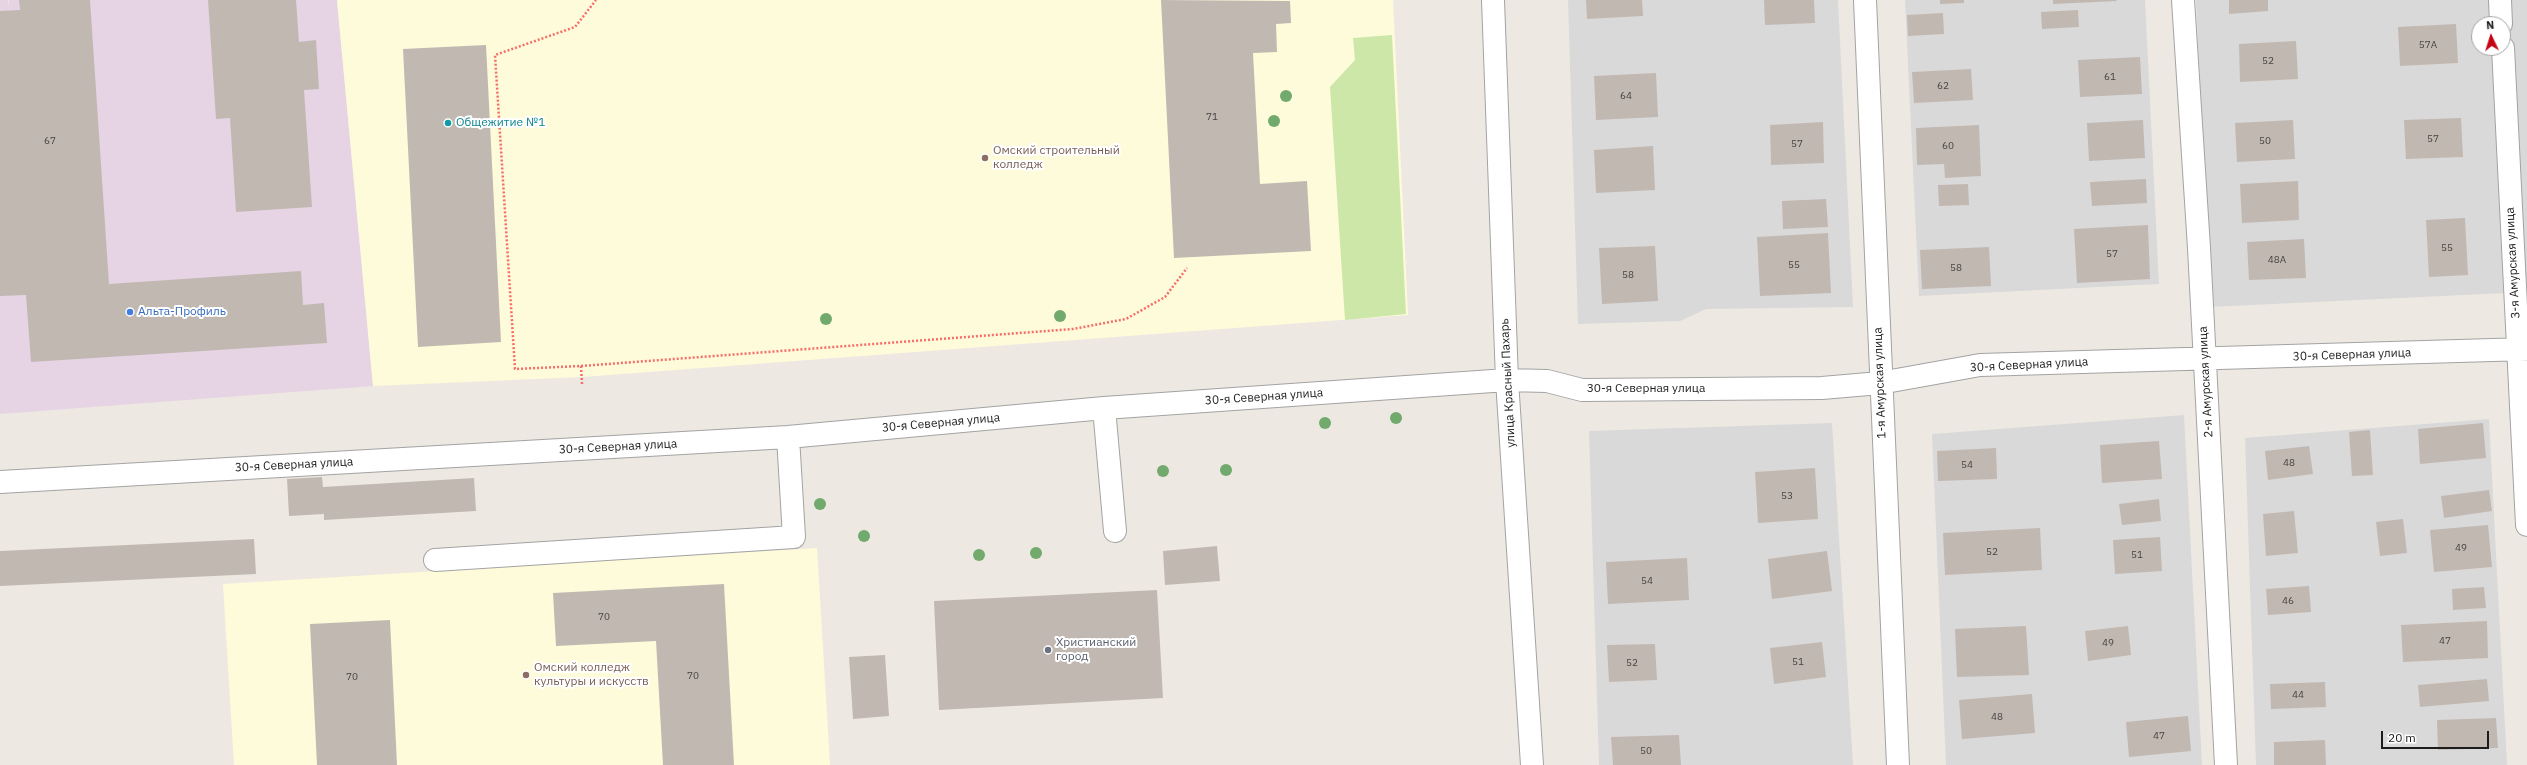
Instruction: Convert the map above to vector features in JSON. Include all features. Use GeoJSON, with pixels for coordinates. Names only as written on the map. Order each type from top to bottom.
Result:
{"type":"FeatureCollection","features":[{"type":"Feature","properties":{"kind":"street","name":"улица Красный Пахарь"},"geometry":{"type":"LineString","coordinates":[[1493,0],[1507,380],[1532,765]]}},
{"type":"Feature","properties":{"kind":"street","name":"1-я Амурская улица"},"geometry":{"type":"LineString","coordinates":[[1865,0],[1880,383],[1898,765]]}},
{"type":"Feature","properties":{"kind":"street","name":"2-я Амурская улица"},"geometry":{"type":"LineString","coordinates":[[2184,0],[2205,359],[2226,765]]}},
{"type":"Feature","properties":{"kind":"street"},"geometry":{"type":"LineString","coordinates":[[2500,0],[2501,16]]}},
{"type":"Feature","properties":{"kind":"street","name":"3-я Амурская улица"},"geometry":{"type":"LineString","coordinates":[[2504,56],[2522,350],[2527,525]]}},
{"type":"Feature","properties":{"kind":"street","name":"30-я Северная улица"},"geometry":{"type":"LineString","coordinates":[[0,482],[788,437],[1104,408],[1507,380],[1546,381],[1582,390],[1822,388],[1880,383],[1980,365],[2522,350]]}},
{"type":"Feature","properties":{"kind":"street"},"geometry":{"type":"LineString","coordinates":[[1104,408],[1114,531]]}},
{"type":"Feature","properties":{"kind":"street"},"geometry":{"type":"LineString","coordinates":[[435,560],[794,537],[788,437]]}},
{"type":"Feature","properties":{"kind":"path"},"geometry":{"type":"LineString","coordinates":[[596,0],[575,27],[495,55],[515,369],[581,366],[1073,329],[1126,319],[1165,297],[1187,268]]}},
{"type":"Feature","properties":{"kind":"path"},"geometry":{"type":"LineString","coordinates":[[581,366],[582,384]]}},
{"type":"Feature","properties":{"kind":"shaded area"},"geometry":{"type":"Polygon","coordinates":[[[0,0],[8,0],[9,8],[9,0],[337,0],[373,386],[0,414],[0,0]]]}},
{"type":"Feature","properties":{"kind":"shaded area","name":"Омский строительный колледж"},"geometry":{"type":"Polygon","coordinates":[[[337,0],[1393,0],[1408,315],[582,377],[373,386],[337,0]]]}},
{"type":"Feature","properties":{"kind":"shaded area"},"geometry":{"type":"Polygon","coordinates":[[[1568,0],[1838,0],[1853,307],[1706,309],[1680,321],[1578,324],[1568,0]]]}},
{"type":"Feature","properties":{"kind":"shaded area"},"geometry":{"type":"Polygon","coordinates":[[[1905,0],[2145,0],[2159,284],[1919,296],[1905,0]]]}},
{"type":"Feature","properties":{"kind":"shaded area"},"geometry":{"type":"Polygon","coordinates":[[[2196,0],[2527,0],[2527,292],[2210,307],[2196,0]]]}},
{"type":"Feature","properties":{"kind":"shaded area"},"geometry":{"type":"Polygon","coordinates":[[[2184,415],[2202,765],[1946,765],[1932,434],[2184,415]]]}},
{"type":"Feature","properties":{"kind":"shaded area"},"geometry":{"type":"Polygon","coordinates":[[[2489,419],[2507,765],[2256,765],[2245,438],[2489,419]]]}},
{"type":"Feature","properties":{"kind":"shaded area"},"geometry":{"type":"Polygon","coordinates":[[[1832,423],[1853,765],[1599,765],[1589,431],[1832,423]]]}},
{"type":"Feature","properties":{"kind":"shaded area","name":"Омский колледж культуры и искусств"},"geometry":{"type":"Polygon","coordinates":[[[817,548],[830,765],[234,765],[223,584],[817,548]]]}},
{"type":"Feature","properties":{"kind":"green space"},"geometry":{"type":"Polygon","coordinates":[[[1392,35],[1406,314],[1345,320],[1330,87],[1355,60],[1353,38],[1392,35]]]}},
{"type":"Feature","properties":{"kind":"building"},"geometry":{"type":"Polygon","coordinates":[[[19,0],[90,0],[109,284],[301,271],[303,305],[324,303],[327,343],[31,362],[26,295],[0,296],[0,11],[20,10],[19,0]]]}},
{"type":"Feature","properties":{"kind":"building"},"geometry":{"type":"Polygon","coordinates":[[[208,0],[296,0],[299,42],[316,40],[319,89],[304,90],[312,207],[236,212],[230,118],[216,119],[208,0]]]}},
{"type":"Feature","properties":{"kind":"building"},"geometry":{"type":"Polygon","coordinates":[[[1161,0],[1290,1],[1291,23],[1276,24],[1277,52],[1253,53],[1260,184],[1307,181],[1311,251],[1174,258],[1161,0]]]}},
{"type":"Feature","properties":{"kind":"building"},"geometry":{"type":"Polygon","coordinates":[[[1586,0],[1642,0],[1643,16],[1587,19],[1586,0]]]}},
{"type":"Feature","properties":{"kind":"building"},"geometry":{"type":"Polygon","coordinates":[[[1764,0],[1814,0],[1815,23],[1765,25],[1764,0]]]}},
{"type":"Feature","properties":{"kind":"building"},"geometry":{"type":"Polygon","coordinates":[[[1940,0],[1964,0],[1964,3],[1940,4],[1940,0]]]}},
{"type":"Feature","properties":{"kind":"building"},"geometry":{"type":"Polygon","coordinates":[[[2053,0],[2116,0],[2117,1],[2053,4],[2053,0]]]}},
{"type":"Feature","properties":{"kind":"building"},"geometry":{"type":"Polygon","coordinates":[[[2229,0],[2268,0],[2268,11],[2229,14],[2229,0]]]}},
{"type":"Feature","properties":{"kind":"building"},"geometry":{"type":"Polygon","coordinates":[[[2078,10],[2079,27],[2042,29],[2041,12],[2078,10]]]}},
{"type":"Feature","properties":{"kind":"building"},"geometry":{"type":"Polygon","coordinates":[[[1943,13],[1944,34],[1908,36],[1907,15],[1943,13]]]}},
{"type":"Feature","properties":{"kind":"building"},"geometry":{"type":"Polygon","coordinates":[[[2456,24],[2458,63],[2400,66],[2398,27],[2456,24]]]}},
{"type":"Feature","properties":{"kind":"building"},"geometry":{"type":"Polygon","coordinates":[[[2296,41],[2298,79],[2240,82],[2239,44],[2296,41]]]}},
{"type":"Feature","properties":{"kind":"building","name":"Общежитие №1"},"geometry":{"type":"Polygon","coordinates":[[[486,45],[501,342],[418,347],[403,49],[486,45]]]}},
{"type":"Feature","properties":{"kind":"building"},"geometry":{"type":"Polygon","coordinates":[[[2140,57],[2142,94],[2080,97],[2078,60],[2140,57]]]}},
{"type":"Feature","properties":{"kind":"building"},"geometry":{"type":"Polygon","coordinates":[[[1971,69],[1973,100],[1914,103],[1912,72],[1971,69]]]}},
{"type":"Feature","properties":{"kind":"building"},"geometry":{"type":"Polygon","coordinates":[[[1656,73],[1658,117],[1596,120],[1594,76],[1656,73]]]}},
{"type":"Feature","properties":{"kind":"building"},"geometry":{"type":"Polygon","coordinates":[[[2461,118],[2463,157],[2406,159],[2404,120],[2461,118]]]}},
{"type":"Feature","properties":{"kind":"building"},"geometry":{"type":"Polygon","coordinates":[[[2143,120],[2145,158],[2089,161],[2087,123],[2143,120]]]}},
{"type":"Feature","properties":{"kind":"building"},"geometry":{"type":"Polygon","coordinates":[[[2293,120],[2295,159],[2237,162],[2235,123],[2293,120]]]}},
{"type":"Feature","properties":{"kind":"building"},"geometry":{"type":"Polygon","coordinates":[[[1823,122],[1824,163],[1771,165],[1770,125],[1823,122]]]}},
{"type":"Feature","properties":{"kind":"building"},"geometry":{"type":"Polygon","coordinates":[[[1979,125],[1981,176],[1945,178],[1944,164],[1917,165],[1916,128],[1979,125]]]}},
{"type":"Feature","properties":{"kind":"building"},"geometry":{"type":"Polygon","coordinates":[[[1653,146],[1655,190],[1596,193],[1594,150],[1653,146]]]}},
{"type":"Feature","properties":{"kind":"building"},"geometry":{"type":"Polygon","coordinates":[[[2146,179],[2147,203],[2092,206],[2090,182],[2146,179]]]}},
{"type":"Feature","properties":{"kind":"building"},"geometry":{"type":"Polygon","coordinates":[[[2298,181],[2299,220],[2242,223],[2240,184],[2298,181]]]}},
{"type":"Feature","properties":{"kind":"building"},"geometry":{"type":"Polygon","coordinates":[[[1968,184],[1969,205],[1939,206],[1938,185],[1968,184]]]}},
{"type":"Feature","properties":{"kind":"building"},"geometry":{"type":"Polygon","coordinates":[[[1826,199],[1828,227],[1783,229],[1782,201],[1826,199]]]}},
{"type":"Feature","properties":{"kind":"building"},"geometry":{"type":"Polygon","coordinates":[[[2465,218],[2468,275],[2429,277],[2426,220],[2465,218]]]}},
{"type":"Feature","properties":{"kind":"building"},"geometry":{"type":"Polygon","coordinates":[[[2148,225],[2150,279],[2077,283],[2074,229],[2148,225]]]}},
{"type":"Feature","properties":{"kind":"building"},"geometry":{"type":"Polygon","coordinates":[[[1828,233],[1831,293],[1760,296],[1757,237],[1828,233]]]}},
{"type":"Feature","properties":{"kind":"building"},"geometry":{"type":"Polygon","coordinates":[[[2304,239],[2306,278],[2249,280],[2247,242],[2304,239]]]}},
{"type":"Feature","properties":{"kind":"building"},"geometry":{"type":"Polygon","coordinates":[[[1655,246],[1658,301],[1602,304],[1599,248],[1655,246]]]}},
{"type":"Feature","properties":{"kind":"building"},"geometry":{"type":"Polygon","coordinates":[[[1989,247],[1991,286],[1922,289],[1920,250],[1989,247]]]}},
{"type":"Feature","properties":{"kind":"building"},"geometry":{"type":"Polygon","coordinates":[[[2483,423],[2486,458],[2420,464],[2418,429],[2483,423]]]}},
{"type":"Feature","properties":{"kind":"building"},"geometry":{"type":"Polygon","coordinates":[[[2370,430],[2373,475],[2352,476],[2349,432],[2370,430]]]}},
{"type":"Feature","properties":{"kind":"building"},"geometry":{"type":"Polygon","coordinates":[[[2159,441],[2162,479],[2102,483],[2100,445],[2159,441]]]}},
{"type":"Feature","properties":{"kind":"building"},"geometry":{"type":"Polygon","coordinates":[[[2309,446],[2313,474],[2268,480],[2265,451],[2309,446]]]}},
{"type":"Feature","properties":{"kind":"building"},"geometry":{"type":"Polygon","coordinates":[[[1996,448],[1997,479],[1938,481],[1937,451],[1996,448]]]}},
{"type":"Feature","properties":{"kind":"building"},"geometry":{"type":"Polygon","coordinates":[[[1815,468],[1818,519],[1758,523],[1755,472],[1815,468]]]}},
{"type":"Feature","properties":{"kind":"building"},"geometry":{"type":"Polygon","coordinates":[[[322,477],[323,487],[474,478],[476,511],[324,520],[324,514],[289,516],[287,479],[322,477]]]}},
{"type":"Feature","properties":{"kind":"building"},"geometry":{"type":"Polygon","coordinates":[[[2489,490],[2492,511],[2444,518],[2441,496],[2489,490]]]}},
{"type":"Feature","properties":{"kind":"building"},"geometry":{"type":"Polygon","coordinates":[[[2159,499],[2161,521],[2122,525],[2119,504],[2159,499]]]}},
{"type":"Feature","properties":{"kind":"building"},"geometry":{"type":"Polygon","coordinates":[[[2294,511],[2298,553],[2266,556],[2263,514],[2294,511]]]}},
{"type":"Feature","properties":{"kind":"building"},"geometry":{"type":"Polygon","coordinates":[[[2403,519],[2407,553],[2380,556],[2376,522],[2403,519]]]}},
{"type":"Feature","properties":{"kind":"building"},"geometry":{"type":"Polygon","coordinates":[[[2488,525],[2492,567],[2434,572],[2430,530],[2488,525]]]}},
{"type":"Feature","properties":{"kind":"building"},"geometry":{"type":"Polygon","coordinates":[[[2040,528],[2042,570],[1945,575],[1943,533],[2040,528]]]}},
{"type":"Feature","properties":{"kind":"building"},"geometry":{"type":"Polygon","coordinates":[[[2160,537],[2162,571],[2115,574],[2113,540],[2160,537]]]}},
{"type":"Feature","properties":{"kind":"building"},"geometry":{"type":"Polygon","coordinates":[[[254,539],[256,574],[0,586],[0,551],[254,539]]]}},
{"type":"Feature","properties":{"kind":"building"},"geometry":{"type":"Polygon","coordinates":[[[1217,546],[1220,581],[1165,585],[1163,551],[1217,546]]]}},
{"type":"Feature","properties":{"kind":"building"},"geometry":{"type":"Polygon","coordinates":[[[1827,551],[1832,591],[1772,599],[1768,559],[1827,551]]]}},
{"type":"Feature","properties":{"kind":"building"},"geometry":{"type":"Polygon","coordinates":[[[1687,558],[1689,600],[1608,604],[1606,562],[1687,558]]]}},
{"type":"Feature","properties":{"kind":"building"},"geometry":{"type":"Polygon","coordinates":[[[724,584],[734,765],[663,765],[656,641],[556,646],[553,593],[724,584]]]}},
{"type":"Feature","properties":{"kind":"building"},"geometry":{"type":"Polygon","coordinates":[[[2309,586],[2311,612],[2268,615],[2266,589],[2309,586]]]}},
{"type":"Feature","properties":{"kind":"building"},"geometry":{"type":"Polygon","coordinates":[[[2484,587],[2486,608],[2453,610],[2452,589],[2484,587]]]}},
{"type":"Feature","properties":{"kind":"building","name":"Христианский город"},"geometry":{"type":"Polygon","coordinates":[[[1157,590],[1163,698],[939,710],[934,601],[1157,590]]]}},
{"type":"Feature","properties":{"kind":"building"},"geometry":{"type":"Polygon","coordinates":[[[390,620],[397,765],[317,765],[310,624],[390,620]]]}},
{"type":"Feature","properties":{"kind":"building"},"geometry":{"type":"Polygon","coordinates":[[[2487,621],[2488,658],[2403,662],[2401,625],[2487,621]]]}},
{"type":"Feature","properties":{"kind":"building"},"geometry":{"type":"Polygon","coordinates":[[[2026,626],[2029,675],[1957,677],[1955,629],[2026,626]]]}},
{"type":"Feature","properties":{"kind":"building"},"geometry":{"type":"Polygon","coordinates":[[[2128,626],[2131,655],[2088,661],[2085,631],[2128,626]]]}},
{"type":"Feature","properties":{"kind":"building"},"geometry":{"type":"Polygon","coordinates":[[[1822,642],[1826,677],[1774,684],[1770,648],[1822,642]]]}},
{"type":"Feature","properties":{"kind":"building"},"geometry":{"type":"Polygon","coordinates":[[[1655,644],[1657,680],[1609,682],[1607,645],[1655,644]]]}},
{"type":"Feature","properties":{"kind":"building"},"geometry":{"type":"Polygon","coordinates":[[[885,655],[889,716],[853,719],[849,657],[885,655]]]}},
{"type":"Feature","properties":{"kind":"building"},"geometry":{"type":"Polygon","coordinates":[[[2487,679],[2489,701],[2420,707],[2418,685],[2487,679]]]}},
{"type":"Feature","properties":{"kind":"building"},"geometry":{"type":"Polygon","coordinates":[[[2325,682],[2326,707],[2271,709],[2270,684],[2325,682]]]}},
{"type":"Feature","properties":{"kind":"building"},"geometry":{"type":"Polygon","coordinates":[[[2032,694],[2035,733],[1962,739],[1959,700],[2032,694]]]}},
{"type":"Feature","properties":{"kind":"building"},"geometry":{"type":"Polygon","coordinates":[[[2188,716],[2191,751],[2129,757],[2126,722],[2188,716]]]}},
{"type":"Feature","properties":{"kind":"building"},"geometry":{"type":"Polygon","coordinates":[[[2496,718],[2498,748],[2438,750],[2437,720],[2496,718]]]}},
{"type":"Feature","properties":{"kind":"building"},"geometry":{"type":"Polygon","coordinates":[[[1679,735],[1681,765],[1613,765],[1611,737],[1679,735]]]}},
{"type":"Feature","properties":{"kind":"building"},"geometry":{"type":"Polygon","coordinates":[[[2325,740],[2326,765],[2274,765],[2274,742],[2325,740]]]}},
{"type":"Feature","properties":{"kind":"place","name":"Общежитие №1"},"geometry":{"type":"Point","coordinates":[448,123]}},
{"type":"Feature","properties":{"kind":"place","name":"Омский строительный колледж"},"geometry":{"type":"Point","coordinates":[985,158]}},
{"type":"Feature","properties":{"kind":"place","name":"Альта-Профиль"},"geometry":{"type":"Point","coordinates":[130,312]}},
{"type":"Feature","properties":{"kind":"place","name":"Христианский город"},"geometry":{"type":"Point","coordinates":[1048,650]}},
{"type":"Feature","properties":{"kind":"place","name":"Омский колледж культуры и искусств"},"geometry":{"type":"Point","coordinates":[526,675]}}]}
